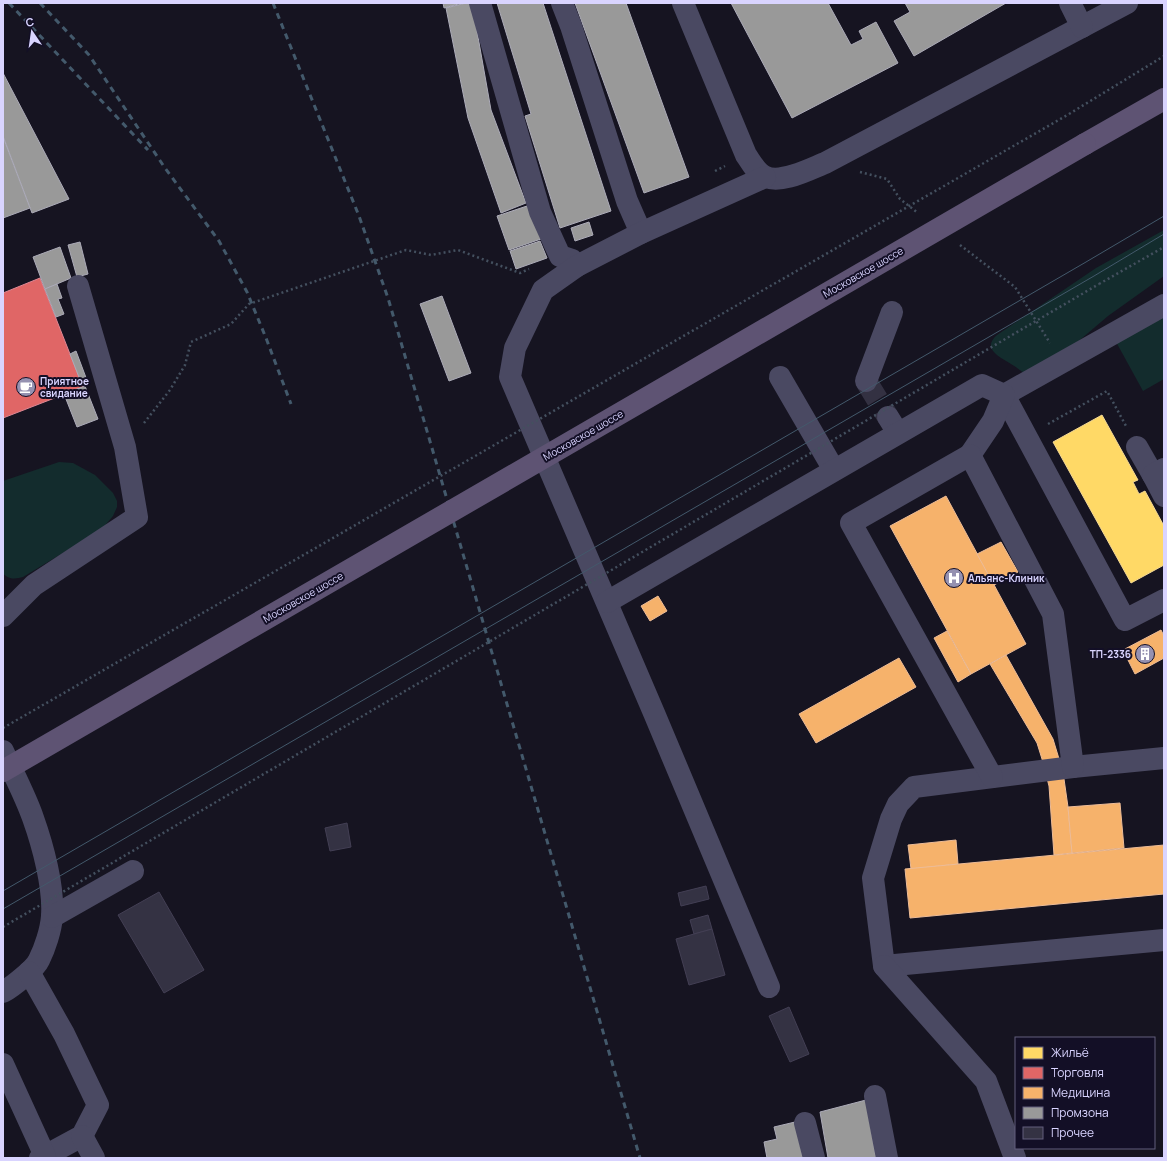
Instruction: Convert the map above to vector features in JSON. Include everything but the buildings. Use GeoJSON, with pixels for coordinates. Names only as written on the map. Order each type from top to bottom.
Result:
{"type":"FeatureCollection","features":[{"type":"Feature","properties":{"kind":"main road","name":"Московское шоссе"},"geometry":{"type":"LineString","coordinates":[[3,771],[1164,99]]}},
{"type":"Feature","properties":{"kind":"lane"},"geometry":{"type":"LineString","coordinates":[[480,3],[540,212],[568,261]]}},
{"type":"Feature","properties":{"kind":"lane"},"geometry":{"type":"LineString","coordinates":[[562,3],[571,26],[627,201],[641,233]]}},
{"type":"Feature","properties":{"kind":"lane"},"geometry":{"type":"LineString","coordinates":[[683,3],[746,155],[754,168],[765,177],[780,179],[797,175],[825,163],[1128,3]]}},
{"type":"Feature","properties":{"kind":"lane"},"geometry":{"type":"LineString","coordinates":[[1070,3],[1082,27]]}},
{"type":"Feature","properties":{"kind":"lane"},"geometry":{"type":"LineString","coordinates":[[765,177],[641,233],[568,261],[543,290],[515,348],[510,377],[607,602],[769,987]]}},
{"type":"Feature","properties":{"kind":"lane"},"geometry":{"type":"LineString","coordinates":[[3,616],[34,585],[137,517],[125,447],[78,286]]}},
{"type":"Feature","properties":{"kind":"lane"},"geometry":{"type":"LineString","coordinates":[[992,777],[851,523],[970,455],[993,421],[1004,394],[1164,305]]}},
{"type":"Feature","properties":{"kind":"lane"},"geometry":{"type":"LineString","coordinates":[[866,381],[892,312]]}},
{"type":"Feature","properties":{"kind":"lane"},"geometry":{"type":"LineString","coordinates":[[780,377],[834,470]]}},
{"type":"Feature","properties":{"kind":"lane"},"geometry":{"type":"LineString","coordinates":[[607,602],[834,470],[893,425],[982,384],[1004,394],[1125,620],[1164,600]]}},
{"type":"Feature","properties":{"kind":"lane"},"geometry":{"type":"LineString","coordinates":[[1137,447],[1158,472],[1164,496]]}},
{"type":"Feature","properties":{"kind":"lane"},"geometry":{"type":"LineString","coordinates":[[970,455],[1053,614],[1073,767]]}},
{"type":"Feature","properties":{"kind":"lane"},"geometry":{"type":"LineString","coordinates":[[3,751],[33,818],[47,865],[52,917],[48,936],[39,962],[12,987],[3,992]]}},
{"type":"Feature","properties":{"kind":"lane"},"geometry":{"type":"LineString","coordinates":[[1015,1158],[986,1081],[884,966],[873,878],[891,819],[898,804],[914,787],[1073,767],[1164,758]]}},
{"type":"Feature","properties":{"kind":"lane"},"geometry":{"type":"LineString","coordinates":[[52,917],[132,871]]}},
{"type":"Feature","properties":{"kind":"lane"},"geometry":{"type":"LineString","coordinates":[[884,966],[1164,940]]}},
{"type":"Feature","properties":{"kind":"lane"},"geometry":{"type":"LineString","coordinates":[[3,1064],[42,1157],[82,1136],[98,1105],[64,1034],[29,972]]}},
{"type":"Feature","properties":{"kind":"lane"},"geometry":{"type":"LineString","coordinates":[[875,1096],[887,1158]]}},
{"type":"Feature","properties":{"kind":"lane"},"geometry":{"type":"LineString","coordinates":[[805,1123],[814,1158]]}},
{"type":"Feature","properties":{"kind":"lane"},"geometry":{"type":"LineString","coordinates":[[82,1136],[94,1158]]}},
{"type":"Feature","properties":{"kind":"path"},"geometry":{"type":"LineString","coordinates":[[3,728],[1069,114],[1164,56]]}},
{"type":"Feature","properties":{"kind":"path"},"geometry":{"type":"LineString","coordinates":[[712,173],[746,155]]}},
{"type":"Feature","properties":{"kind":"path"},"geometry":{"type":"LineString","coordinates":[[3,926],[1164,247]]}},
{"type":"Feature","properties":{"kind":"path"},"geometry":{"type":"LineString","coordinates":[[125,447],[174,384],[186,365],[191,342],[231,324],[249,304],[406,250],[431,255],[458,250],[520,273],[568,261]]}},
{"type":"Feature","properties":{"kind":"path"},"geometry":{"type":"LineString","coordinates":[[1026,436],[1107,392],[1137,447]]}},
{"type":"Feature","properties":{"kind":"green space"},"geometry":{"type":"Polygon","coordinates":[[[1164,230],[1164,276],[1108,316],[1054,362],[1024,373],[994,352],[991,348],[991,344],[997,335],[1096,268],[1164,230]]]}},
{"type":"Feature","properties":{"kind":"green space"},"geometry":{"type":"Polygon","coordinates":[[[1164,313],[1164,379],[1143,391],[1115,340],[1164,313]]]}},
{"type":"Feature","properties":{"kind":"green space"},"geometry":{"type":"Polygon","coordinates":[[[59,462],[73,463],[95,475],[113,493],[117,501],[117,507],[113,516],[101,530],[23,577],[7,577],[3,573],[3,481],[59,462]]]}},
{"type":"Feature","properties":{"kind":"tunnel"},"geometry":{"type":"LineString","coordinates":[[866,381],[888,417]]}},
{"type":"Feature","properties":{"kind":"tram line"},"geometry":{"type":"LineString","coordinates":[[3,891],[1164,216]]}},
{"type":"Feature","properties":{"kind":"tram line"},"geometry":{"type":"LineString","coordinates":[[3,909],[1164,234]]}},
{"type":"Feature","properties":{"kind":"railway"},"geometry":{"type":"LineString","coordinates":[[9,3],[148,150]]}},
{"type":"Feature","properties":{"kind":"railway"},"geometry":{"type":"LineString","coordinates":[[40,3],[89,55],[165,168],[219,241],[247,292],[291,404]]}},
{"type":"Feature","properties":{"kind":"railway"},"geometry":{"type":"LineString","coordinates":[[273,3],[359,216],[388,298],[640,1158]]}},
{"type":"Feature","properties":{"kind":"place","name":"Приятное свидание"},"geometry":{"type":"Point","coordinates":[26,387]}},
{"type":"Feature","properties":{"kind":"place","name":"Альянс-Клиник"},"geometry":{"type":"Point","coordinates":[954,578]}},
{"type":"Feature","properties":{"kind":"place","name":"ТП-2336"},"geometry":{"type":"Point","coordinates":[1145,654]}}]}
